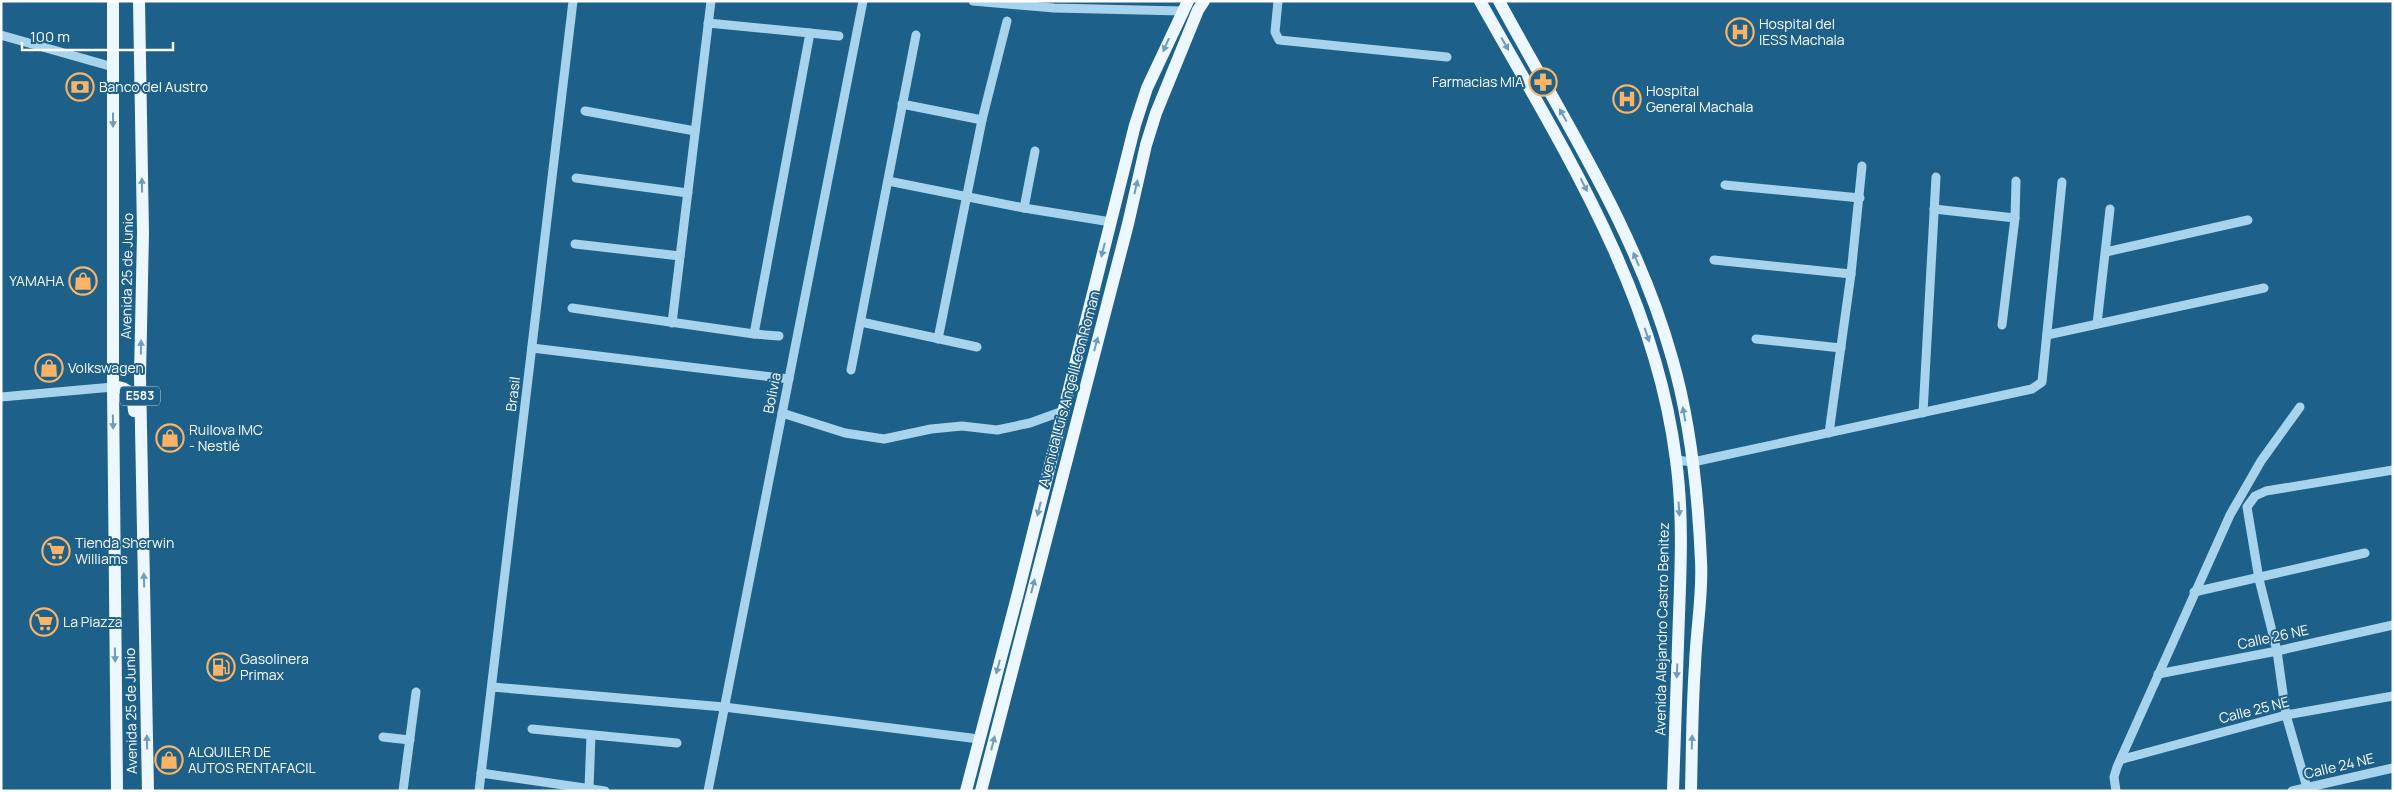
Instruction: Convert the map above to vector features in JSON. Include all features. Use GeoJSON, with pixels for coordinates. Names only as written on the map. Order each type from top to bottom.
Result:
{"type":"FeatureCollection","features":[{"type":"Feature","properties":{"kind":"main road","name":"Avenida 25 de Junio"},"geometry":{"type":"LineString","coordinates":[[114,1],[113,387],[117,791]]}},
{"type":"Feature","properties":{"kind":"main road","name":"Avenida 25 de Junio"},"geometry":{"type":"LineString","coordinates":[[139,1],[143,233],[140,376],[148,791]]}},
{"type":"Feature","properties":{"kind":"main road","name":"Avenida Luis Angel Leon Roman"},"geometry":{"type":"LineString","coordinates":[[981,791],[1128,224],[1146,144],[1159,104],[1198,10],[1204,1]]}},
{"type":"Feature","properties":{"kind":"main road","name":"Avenida Alejandro Castro Benitez"},"geometry":{"type":"LineString","coordinates":[[1480,1],[1550,121],[1606,231],[1635,299],[1656,361],[1676,460],[1681,540],[1673,791]]}},
{"type":"Feature","properties":{"kind":"main road"},"geometry":{"type":"LineString","coordinates":[[1499,1],[1621,223],[1650,291],[1673,359],[1693,462],[1701,563],[1691,791]]}},
{"type":"Feature","properties":{"kind":"main road","name":"Avenida Luis Angel Leon Roman"},"geometry":{"type":"LineString","coordinates":[[966,791],[1135,125],[1147,88],[1185,6]]}},
{"type":"Feature","properties":{"kind":"main road"},"geometry":{"type":"LineString","coordinates":[[1080,340],[1083,357],[1075,389],[1081,392],[1084,388]]}},
{"type":"Feature","properties":{"kind":"main road"},"geometry":{"type":"LineString","coordinates":[[113,387],[125,388],[133,400],[137,459],[142,480]]}},
{"type":"Feature","properties":{"kind":"main road"},"geometry":{"type":"LineString","coordinates":[[1063,411],[1077,415]]}},
{"type":"Feature","properties":{"kind":"main road"},"geometry":{"type":"LineString","coordinates":[[1055,501],[1055,478],[1066,436],[1062,430],[1057,434]]}},
{"type":"Feature","properties":{"kind":"street","name":"Brasil"},"geometry":{"type":"LineString","coordinates":[[479,791],[573,1]]}},
{"type":"Feature","properties":{"kind":"street"},"geometry":{"type":"LineString","coordinates":[[672,323],[711,1]]}},
{"type":"Feature","properties":{"kind":"street","name":"Bolivia"},"geometry":{"type":"LineString","coordinates":[[708,791],[863,1]]}},
{"type":"Feature","properties":{"kind":"street"},"geometry":{"type":"LineString","coordinates":[[973,1],[1054,8],[1185,6]]}},
{"type":"Feature","properties":{"kind":"street"},"geometry":{"type":"LineString","coordinates":[[1278,1],[1275,32],[1277,38],[1282,40],[1448,57]]}},
{"type":"Feature","properties":{"kind":"street"},"geometry":{"type":"LineString","coordinates":[[938,339],[982,120],[1007,21]]}},
{"type":"Feature","properties":{"kind":"street"},"geometry":{"type":"LineString","coordinates":[[708,23],[839,36]]}},
{"type":"Feature","properties":{"kind":"street"},"geometry":{"type":"LineString","coordinates":[[754,334],[810,33]]}},
{"type":"Feature","properties":{"kind":"street"},"geometry":{"type":"LineString","coordinates":[[1,35],[113,67]]}},
{"type":"Feature","properties":{"kind":"street"},"geometry":{"type":"LineString","coordinates":[[851,370],[916,35]]}},
{"type":"Feature","properties":{"kind":"street"},"geometry":{"type":"LineString","coordinates":[[902,104],[982,120]]}},
{"type":"Feature","properties":{"kind":"street"},"geometry":{"type":"LineString","coordinates":[[585,112],[695,131]]}},
{"type":"Feature","properties":{"kind":"street"},"geometry":{"type":"LineString","coordinates":[[1024,208],[1035,151]]}},
{"type":"Feature","properties":{"kind":"street"},"geometry":{"type":"LineString","coordinates":[[1829,433],[1851,274],[1862,166]]}},
{"type":"Feature","properties":{"kind":"street"},"geometry":{"type":"LineString","coordinates":[[1923,413],[1936,177]]}},
{"type":"Feature","properties":{"kind":"street"},"geometry":{"type":"LineString","coordinates":[[576,178],[688,193]]}},
{"type":"Feature","properties":{"kind":"street"},"geometry":{"type":"LineString","coordinates":[[888,181],[1024,208],[1111,222]]}},
{"type":"Feature","properties":{"kind":"street"},"geometry":{"type":"LineString","coordinates":[[2002,325],[2015,218],[2016,181]]}},
{"type":"Feature","properties":{"kind":"street"},"geometry":{"type":"LineString","coordinates":[[1676,460],[1693,462],[1923,413],[2032,389],[2042,382],[2062,182]]}},
{"type":"Feature","properties":{"kind":"street"},"geometry":{"type":"LineString","coordinates":[[1725,185],[1860,198]]}},
{"type":"Feature","properties":{"kind":"street"},"geometry":{"type":"LineString","coordinates":[[1934,209],[2015,218]]}},
{"type":"Feature","properties":{"kind":"street"},"geometry":{"type":"LineString","coordinates":[[2097,324],[2110,209]]}},
{"type":"Feature","properties":{"kind":"street"},"geometry":{"type":"LineString","coordinates":[[2106,252],[2248,220]]}},
{"type":"Feature","properties":{"kind":"street"},"geometry":{"type":"LineString","coordinates":[[575,244],[680,256]]}},
{"type":"Feature","properties":{"kind":"street"},"geometry":{"type":"LineString","coordinates":[[1714,260],[1851,274]]}},
{"type":"Feature","properties":{"kind":"street"},"geometry":{"type":"LineString","coordinates":[[2048,335],[2264,288]]}},
{"type":"Feature","properties":{"kind":"street"},"geometry":{"type":"LineString","coordinates":[[572,308],[779,336]]}},
{"type":"Feature","properties":{"kind":"street"},"geometry":{"type":"LineString","coordinates":[[861,322],[977,347]]}},
{"type":"Feature","properties":{"kind":"street"},"geometry":{"type":"LineString","coordinates":[[1756,339],[1841,348]]}},
{"type":"Feature","properties":{"kind":"street"},"geometry":{"type":"LineString","coordinates":[[532,348],[789,379]]}},
{"type":"Feature","properties":{"kind":"street"},"geometry":{"type":"LineString","coordinates":[[1,397],[113,387]]}},
{"type":"Feature","properties":{"kind":"street"},"geometry":{"type":"LineString","coordinates":[[2116,791],[2114,777],[2194,592],[2230,515],[2261,461],[2300,407]]}},
{"type":"Feature","properties":{"kind":"street"},"geometry":{"type":"LineString","coordinates":[[782,413],[846,433],[884,439],[931,428],[962,426],[997,430],[1030,423],[1063,411]]}},
{"type":"Feature","properties":{"kind":"street"},"geometry":{"type":"LineString","coordinates":[[2308,789],[2286,716],[2277,651],[2259,579],[2246,508],[2255,496],[2266,491],[2393,470]]}},
{"type":"Feature","properties":{"kind":"street"},"geometry":{"type":"LineString","coordinates":[[2194,592],[2366,554]]}},
{"type":"Feature","properties":{"kind":"street","name":"Calle 26 NE"},"geometry":{"type":"LineString","coordinates":[[2158,674],[2277,651],[2393,625]]}},
{"type":"Feature","properties":{"kind":"street"},"geometry":{"type":"LineString","coordinates":[[492,688],[724,707],[979,739]]}},
{"type":"Feature","properties":{"kind":"street"},"geometry":{"type":"LineString","coordinates":[[403,791],[416,692]]}},
{"type":"Feature","properties":{"kind":"street","name":"Calle 25 NE"},"geometry":{"type":"LineString","coordinates":[[2123,758],[2286,716],[2393,696]]}},
{"type":"Feature","properties":{"kind":"street"},"geometry":{"type":"LineString","coordinates":[[532,729],[677,743]]}},
{"type":"Feature","properties":{"kind":"street"},"geometry":{"type":"LineString","coordinates":[[588,788],[591,735]]}},
{"type":"Feature","properties":{"kind":"street"},"geometry":{"type":"LineString","coordinates":[[383,737],[410,740]]}},
{"type":"Feature","properties":{"kind":"street","name":"Calle 24 NE"},"geometry":{"type":"LineString","coordinates":[[2292,791],[2308,789],[2393,768]]}},
{"type":"Feature","properties":{"kind":"street"},"geometry":{"type":"LineString","coordinates":[[481,773],[605,791]]}},
{"type":"Feature","properties":{"kind":"place","name":"Hospital del IESS Machala"},"geometry":{"type":"Point","coordinates":[1740,32]}},
{"type":"Feature","properties":{"kind":"place","name":"Farmacias MIA"},"geometry":{"type":"Point","coordinates":[1543,82]}},
{"type":"Feature","properties":{"kind":"place","name":"Banco del Austro"},"geometry":{"type":"Point","coordinates":[80,87]}},
{"type":"Feature","properties":{"kind":"place","name":"Hospital General Machala"},"geometry":{"type":"Point","coordinates":[1627,99]}},
{"type":"Feature","properties":{"kind":"place","name":"YAMAHA"},"geometry":{"type":"Point","coordinates":[83,281]}},
{"type":"Feature","properties":{"kind":"place","name":"Volkswagen"},"geometry":{"type":"Point","coordinates":[49,368]}},
{"type":"Feature","properties":{"kind":"place","name":"Ruilova IMC - Nestlé"},"geometry":{"type":"Point","coordinates":[170,438]}},
{"type":"Feature","properties":{"kind":"place","name":"Tienda Sherwin Williams"},"geometry":{"type":"Point","coordinates":[56,551]}},
{"type":"Feature","properties":{"kind":"place","name":"La Piazza"},"geometry":{"type":"Point","coordinates":[44,622]}},
{"type":"Feature","properties":{"kind":"place","name":"Gasolinera Primax"},"geometry":{"type":"Point","coordinates":[221,667]}},
{"type":"Feature","properties":{"kind":"place","name":"ALQUILER DE AUTOS RENTAFACIL"},"geometry":{"type":"Point","coordinates":[169,760]}}]}
